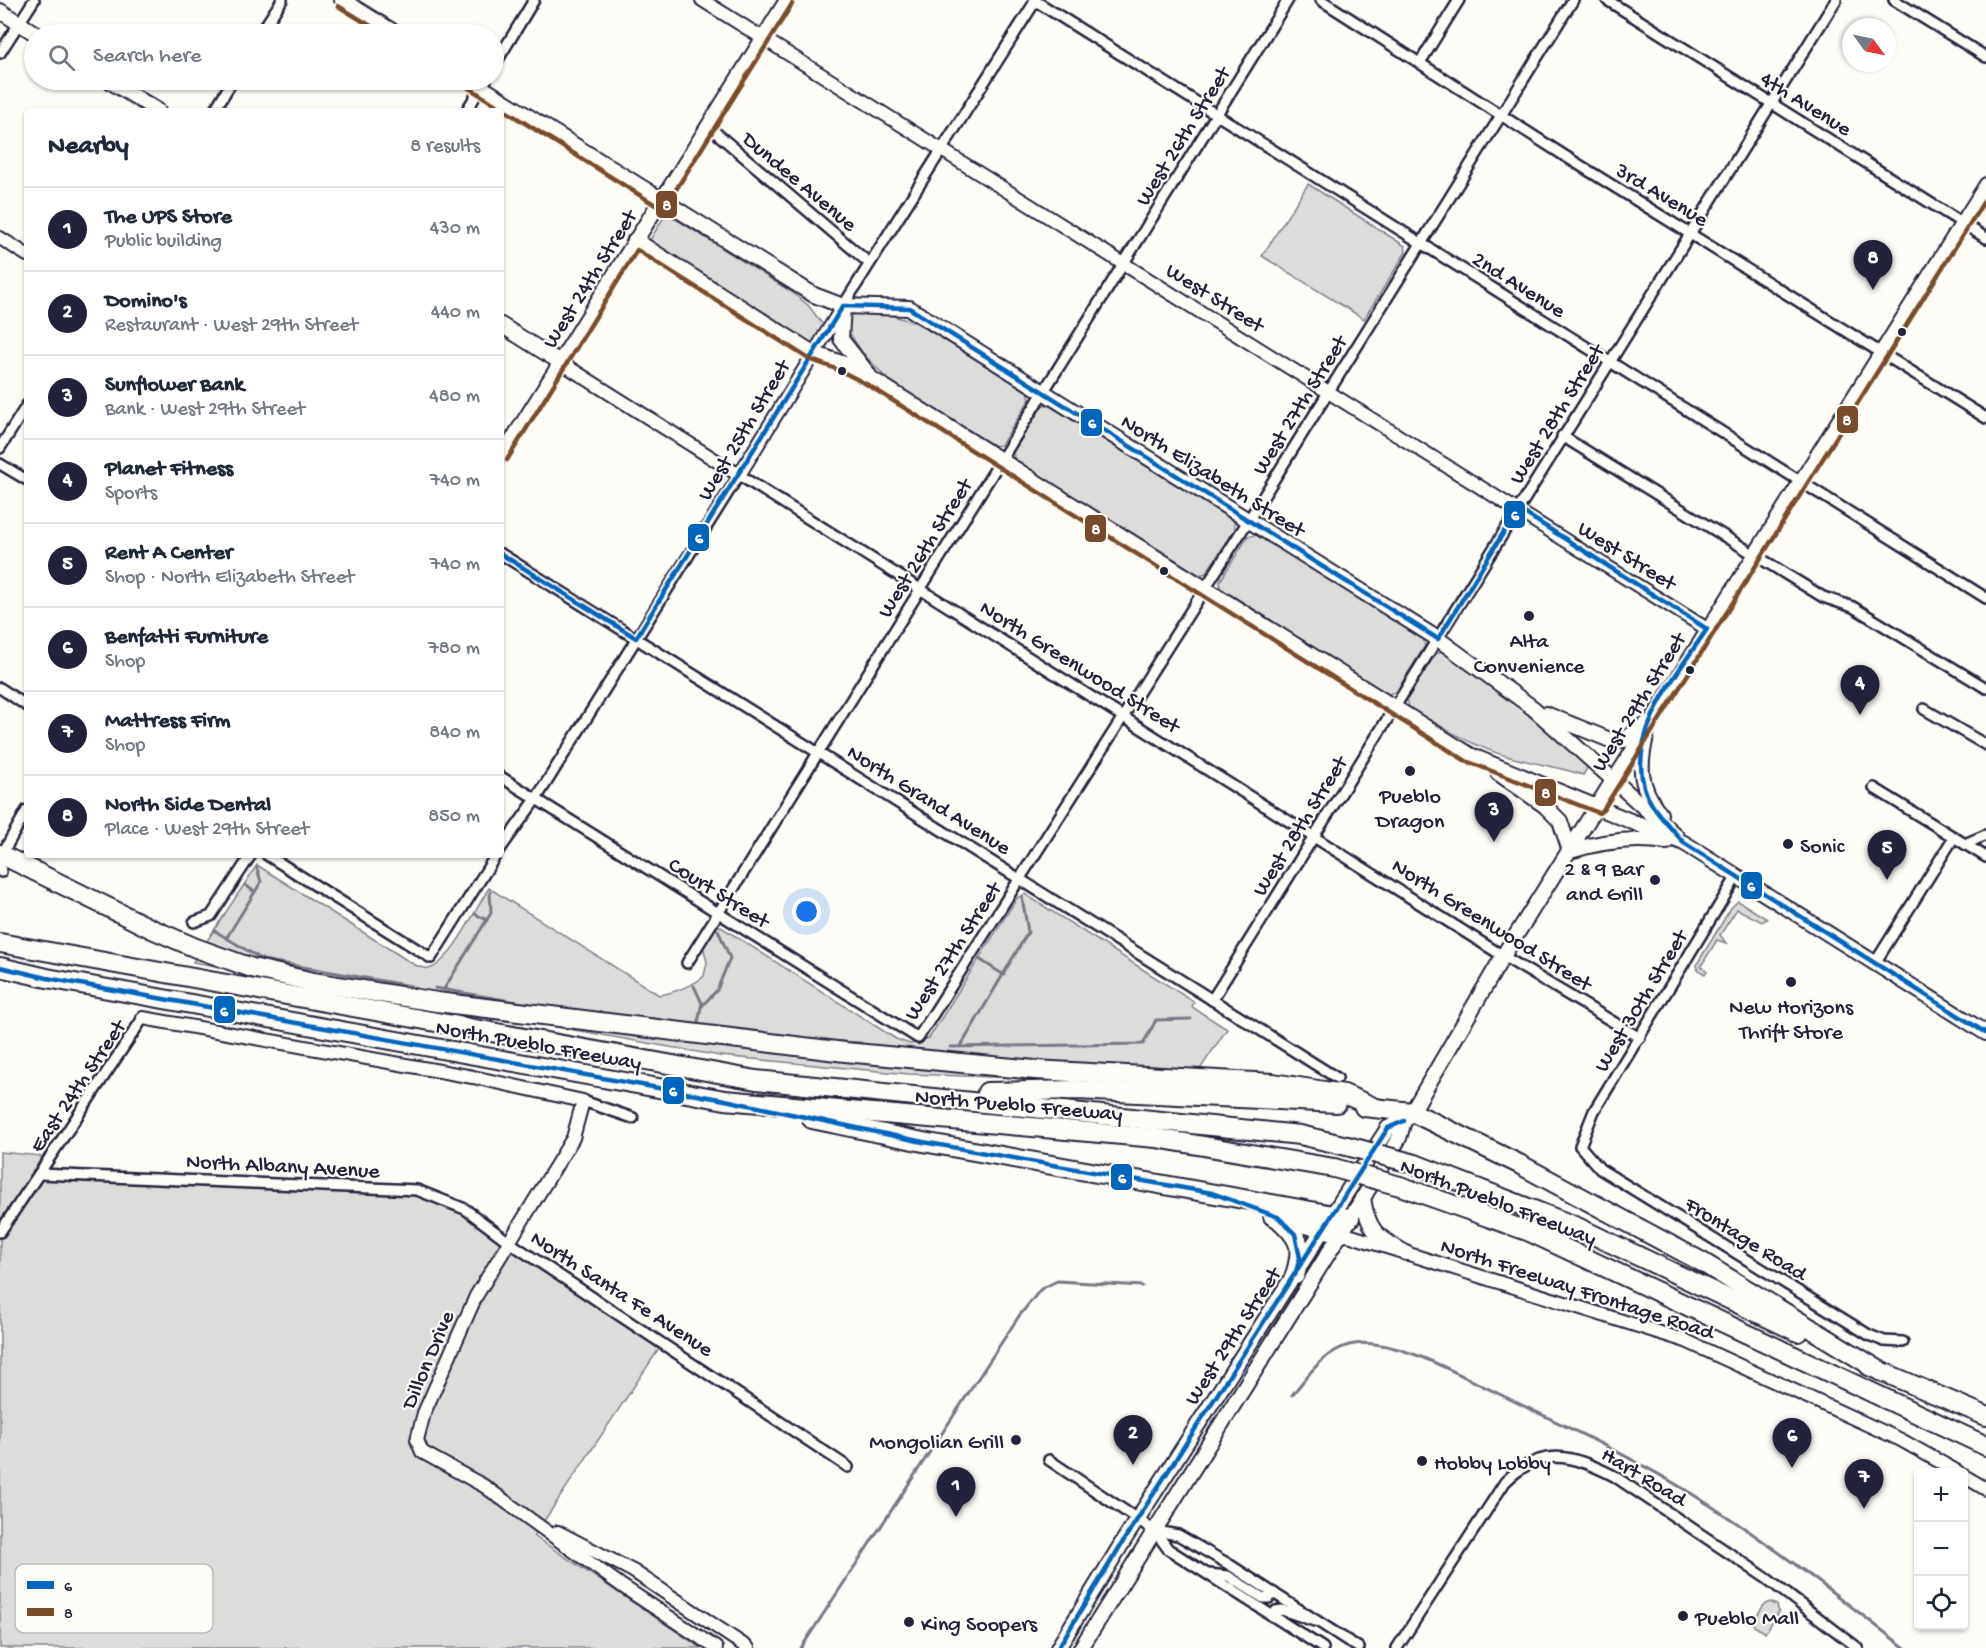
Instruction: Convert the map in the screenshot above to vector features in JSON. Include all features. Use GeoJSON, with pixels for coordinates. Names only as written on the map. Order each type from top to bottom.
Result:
{"type":"FeatureCollection","features":[{"type":"Feature","properties":{"kind":"highway"},"geometry":{"type":"LineString","coordinates":[[1,861],[196,948],[252,968],[313,982],[437,1002],[845,1052],[1035,1070],[1273,1083],[1344,1094],[1376,1108]]}},
{"type":"Feature","properties":{"kind":"highway","name":"North Pueblo Freeway"},"geometry":{"type":"LineString","coordinates":[[0,943],[745,1078],[1300,1135],[1347,1146],[1415,1164],[1577,1227],[1880,1371],[1986,1416]]}},
{"type":"Feature","properties":{"kind":"highway","name":"North Pueblo Freeway"},"geometry":{"type":"LineString","coordinates":[[0,967],[46,978],[725,1101],[1156,1138],[1334,1168],[1458,1205],[1551,1242],[1927,1421],[1986,1446]]}},
{"type":"Feature","properties":{"kind":"highway"},"geometry":{"type":"LineString","coordinates":[[906,1093],[1076,1090],[1336,1103],[1376,1108],[1408,1116],[1519,1164],[1692,1257],[1880,1371]]}},
{"type":"Feature","properties":{"kind":"highway"},"geometry":{"type":"LineString","coordinates":[[725,1101],[923,1142],[1212,1193],[1337,1223]]}},
{"type":"Feature","properties":{"kind":"highway"},"geometry":{"type":"LineString","coordinates":[[1212,1193],[1278,1217],[1337,1223]]}},
{"type":"Feature","properties":{"kind":"highway"},"geometry":{"type":"LineString","coordinates":[[1278,1217],[1295,1234],[1300,1246],[1300,1258],[1295,1275]]}},
{"type":"Feature","properties":{"kind":"highway"},"geometry":{"type":"LineString","coordinates":[[1927,1421],[1986,1452]]}},
{"type":"Feature","properties":{"kind":"main road"},"geometry":{"type":"LineString","coordinates":[[342,0],[381,24]]}},
{"type":"Feature","properties":{"kind":"main road"},"geometry":{"type":"LineString","coordinates":[[0,11],[24,27]]}},
{"type":"Feature","properties":{"kind":"main road"},"geometry":{"type":"LineString","coordinates":[[124,90],[153,108]]}},
{"type":"Feature","properties":{"kind":"main road","name":"North Elizabeth Street"},"geometry":{"type":"LineString","coordinates":[[491,90],[661,200],[814,295],[843,306],[909,308],[1438,639],[1533,708],[1684,843]]}},
{"type":"Feature","properties":{"kind":"main road","name":"West 24th Street"},"geometry":{"type":"LineString","coordinates":[[560,362],[661,200]]}},
{"type":"Feature","properties":{"kind":"main road","name":"North Elizabeth Street"},"geometry":{"type":"LineString","coordinates":[[635,240],[813,353],[842,363],[872,379],[1477,759],[1684,843],[1986,1033]]}},
{"type":"Feature","properties":{"kind":"main road"},"geometry":{"type":"LineString","coordinates":[[843,306],[841,339],[872,379]]}},
{"type":"Feature","properties":{"kind":"main road","name":"North Greenwood Street"},"geometry":{"type":"LineString","coordinates":[[504,327],[560,362]]}},
{"type":"Feature","properties":{"kind":"main road"},"geometry":{"type":"LineString","coordinates":[[1533,708],[1610,740],[1624,740],[1649,722]]}},
{"type":"Feature","properties":{"kind":"main road"},"geometry":{"type":"LineString","coordinates":[[1649,722],[1640,767],[1643,786],[1651,802],[1684,843]]}},
{"type":"Feature","properties":{"kind":"main road"},"geometry":{"type":"LineString","coordinates":[[1477,759],[1544,805],[1560,821],[1570,851],[1598,843],[1643,838],[1684,843]]}},
{"type":"Feature","properties":{"kind":"main road","name":"West 29th Street"},"geometry":{"type":"LineString","coordinates":[[1059,1648],[1138,1519],[1295,1275],[1337,1223],[1363,1198],[1399,1138],[1408,1116],[1503,956],[1614,779]]}},
{"type":"Feature","properties":{"kind":"main road","name":"West 29th Street"},"geometry":{"type":"LineString","coordinates":[[1337,1223],[1388,1128],[1408,1116]]}},
{"type":"Feature","properties":{"kind":"main road"},"geometry":{"type":"LineString","coordinates":[[1363,1198],[1366,1221],[1378,1237],[1406,1253]]}},
{"type":"Feature","properties":{"kind":"main road"},"geometry":{"type":"LineString","coordinates":[[1081,1648],[1155,1531],[1337,1223]]}},
{"type":"Feature","properties":{"kind":"street"},"geometry":{"type":"LineString","coordinates":[[0,53],[34,0]]}},
{"type":"Feature","properties":{"kind":"street"},"geometry":{"type":"LineString","coordinates":[[267,24],[282,0]]}},
{"type":"Feature","properties":{"kind":"street"},"geometry":{"type":"LineString","coordinates":[[504,50],[534,0]]}},
{"type":"Feature","properties":{"kind":"street","name":"West Street"},"geometry":{"type":"LineString","coordinates":[[702,0],[1707,629]]}},
{"type":"Feature","properties":{"kind":"street","name":"West 24th Street"},"geometry":{"type":"LineString","coordinates":[[661,200],[786,0]]}},
{"type":"Feature","properties":{"kind":"street","name":"2nd Avenue"},"geometry":{"type":"LineString","coordinates":[[1035,0],[1986,598]]}},
{"type":"Feature","properties":{"kind":"street","name":"West 25th Street"},"geometry":{"type":"LineString","coordinates":[[504,844],[536,799],[1035,0]]}},
{"type":"Feature","properties":{"kind":"street","name":"West 26th Street"},"geometry":{"type":"LineString","coordinates":[[687,963],[1288,0]]}},
{"type":"Feature","properties":{"kind":"street","name":"3rd Avenue"},"geometry":{"type":"LineString","coordinates":[[1321,0],[1421,61],[1565,156],[1986,417]]}},
{"type":"Feature","properties":{"kind":"street"},"geometry":{"type":"LineString","coordinates":[[1421,61],[1459,0]]}},
{"type":"Feature","properties":{"kind":"street","name":"West 27th Street"},"geometry":{"type":"LineString","coordinates":[[918,1038],[1248,521],[1573,0]]}},
{"type":"Feature","properties":{"kind":"street","name":"4th Avenue"},"geometry":{"type":"LineString","coordinates":[[1607,0],[1986,238]]}},
{"type":"Feature","properties":{"kind":"street","name":"West 28th Street"},"geometry":{"type":"LineString","coordinates":[[1212,1000],[1836,0]]}},
{"type":"Feature","properties":{"kind":"street"},"geometry":{"type":"LineString","coordinates":[[1894,0],[1986,57]]}},
{"type":"Feature","properties":{"kind":"street"},"geometry":{"type":"LineString","coordinates":[[216,108],[227,90]]}},
{"type":"Feature","properties":{"kind":"street"},"geometry":{"type":"LineString","coordinates":[[467,108],[475,90]]}},
{"type":"Feature","properties":{"kind":"street","name":"Dundee Avenue"},"geometry":{"type":"LineString","coordinates":[[708,126],[869,263]]}},
{"type":"Feature","properties":{"kind":"street","name":"West 29th Street"},"geometry":{"type":"LineString","coordinates":[[1614,779],[1986,184]]}},
{"type":"Feature","properties":{"kind":"street"},"geometry":{"type":"LineString","coordinates":[[0,238],[24,253]]}},
{"type":"Feature","properties":{"kind":"street","name":"West 24th Street"},"geometry":{"type":"LineString","coordinates":[[504,451],[560,362]]}},
{"type":"Feature","properties":{"kind":"street","name":"North Greenwood Street"},"geometry":{"type":"LineString","coordinates":[[560,362],[1503,956],[1640,1038]]}},
{"type":"Feature","properties":{"kind":"street"},"geometry":{"type":"LineString","coordinates":[[0,448],[24,410]]}},
{"type":"Feature","properties":{"kind":"street"},"geometry":{"type":"LineString","coordinates":[[1562,436],[1823,597],[1853,607],[1984,683]]}},
{"type":"Feature","properties":{"kind":"street"},"geometry":{"type":"LineString","coordinates":[[0,464],[24,478]]}},
{"type":"Feature","properties":{"kind":"street","name":"North Grand Avenue"},"geometry":{"type":"LineString","coordinates":[[504,556],[1337,1078]]}},
{"type":"Feature","properties":{"kind":"street"},"geometry":{"type":"LineString","coordinates":[[0,688],[24,704]]}},
{"type":"Feature","properties":{"kind":"street"},"geometry":{"type":"LineString","coordinates":[[1924,709],[1986,745]]}},
{"type":"Feature","properties":{"kind":"street","name":"Court Street"},"geometry":{"type":"LineString","coordinates":[[504,779],[918,1038]]}},
{"type":"Feature","properties":{"kind":"street"},"geometry":{"type":"LineString","coordinates":[[1874,788],[1986,856]]}},
{"type":"Feature","properties":{"kind":"street"},"geometry":{"type":"LineString","coordinates":[[1,861],[24,816]]}},
{"type":"Feature","properties":{"kind":"street"},"geometry":{"type":"LineString","coordinates":[[1965,844],[1986,835]]}},
{"type":"Feature","properties":{"kind":"street"},"geometry":{"type":"LineString","coordinates":[[1875,963],[1954,837]]}},
{"type":"Feature","properties":{"kind":"street"},"geometry":{"type":"LineString","coordinates":[[194,922],[211,915],[248,858]]}},
{"type":"Feature","properties":{"kind":"street"},"geometry":{"type":"LineString","coordinates":[[272,858],[431,958],[494,858]]}},
{"type":"Feature","properties":{"kind":"street","name":"West 30th Street"},"geometry":{"type":"LineString","coordinates":[[1580,1146],[1594,1111],[1737,876]]}},
{"type":"Feature","properties":{"kind":"street"},"geometry":{"type":"LineString","coordinates":[[143,1018],[473,1077],[583,1101],[633,1118]]}},
{"type":"Feature","properties":{"kind":"street","name":"East 24th Street"},"geometry":{"type":"LineString","coordinates":[[0,1232],[143,1018]]}},
{"type":"Feature","properties":{"kind":"street","name":"North Santa Fe Avenue"},"geometry":{"type":"LineString","coordinates":[[583,1101],[573,1138],[509,1242],[848,1467]]}},
{"type":"Feature","properties":{"kind":"street","name":"Frontage Road"},"geometry":{"type":"LineString","coordinates":[[1580,1146],[1600,1168],[1869,1335],[1884,1341],[1903,1342]]}},
{"type":"Feature","properties":{"kind":"street","name":"North Albany Avenue"},"geometry":{"type":"LineString","coordinates":[[40,1174],[417,1190],[465,1209],[509,1242]]}},
{"type":"Feature","properties":{"kind":"street","name":"North Freeway Frontage Road"},"geometry":{"type":"LineString","coordinates":[[1337,1223],[1406,1253],[1686,1341],[1901,1440],[1949,1468]]}},
{"type":"Feature","properties":{"kind":"street","name":"Dillon Drive"},"geometry":{"type":"LineString","coordinates":[[509,1242],[476,1296],[424,1413],[417,1440],[422,1452],[484,1486],[621,1586],[716,1648]]}},
{"type":"Feature","properties":{"kind":"street","name":"Hart Road"},"geometry":{"type":"LineString","coordinates":[[1396,1648],[1505,1482],[1518,1469],[1539,1459],[1564,1456],[1588,1462],[1614,1476],[1766,1578],[1858,1648]]}},
{"type":"Feature","properties":{"kind":"street"},"geometry":{"type":"LineString","coordinates":[[1049,1460],[1155,1531],[1168,1549],[1323,1648]]}},
{"type":"Feature","properties":{"kind":"street"},"geometry":{"type":"LineString","coordinates":[[1968,1478],[1986,1489]]}},
{"type":"Feature","properties":{"kind":"street","name":"Dillon Drive"},"geometry":{"type":"LineString","coordinates":[[525,1515],[624,1565],[747,1648]]}},
{"type":"Feature","properties":{"kind":"street"},"geometry":{"type":"LineString","coordinates":[[1155,1531],[1178,1535],[1359,1648]]}},
{"type":"Feature","properties":{"kind":"street"},"geometry":{"type":"LineString","coordinates":[[1206,1573],[1228,1576],[1263,1598],[1269,1598],[1274,1593]]}},
{"type":"Feature","properties":{"kind":"street"},"geometry":{"type":"LineString","coordinates":[[1272,1616],[1276,1611],[1282,1610],[1319,1622]]}},
{"type":"Feature","properties":{"kind":"shaded area"},"geometry":{"type":"Polygon","coordinates":[[[1308,184],[1405,246],[1406,252],[1364,319],[1262,256],[1308,184]]]}},
{"type":"Feature","properties":{"kind":"shaded area"},"geometry":{"type":"Polygon","coordinates":[[[671,216],[793,293],[808,305],[824,326],[814,344],[811,345],[648,243],[664,217],[671,216]]]}},
{"type":"Feature","properties":{"kind":"shaded area"},"geometry":{"type":"Polygon","coordinates":[[[857,312],[883,313],[917,323],[1028,391],[1030,399],[1001,445],[994,446],[886,378],[862,352],[846,328],[848,317],[857,312]]]}},
{"type":"Feature","properties":{"kind":"shaded area"},"geometry":{"type":"Polygon","coordinates":[[[1043,405],[1049,405],[1234,521],[1235,529],[1206,573],[1199,575],[1014,459],[1013,451],[1043,405]]]}},
{"type":"Feature","properties":{"kind":"shaded area"},"geometry":{"type":"Polygon","coordinates":[[[1258,535],[1423,639],[1425,646],[1396,692],[1388,694],[1220,588],[1220,581],[1248,536],[1258,535]]]}},
{"type":"Feature","properties":{"kind":"shaded area"},"geometry":{"type":"Polygon","coordinates":[[[1441,651],[1484,678],[1589,765],[1583,775],[1510,757],[1484,748],[1458,736],[1409,707],[1407,699],[1435,655],[1441,651]]]}},
{"type":"Feature","properties":{"kind":"shaded area"},"geometry":{"type":"Polygon","coordinates":[[[257,865],[413,964],[424,968],[431,968],[447,956],[489,888],[659,995],[683,988],[704,976],[707,962],[703,946],[718,925],[896,1039],[910,1044],[929,1038],[1017,898],[1025,894],[1194,1002],[1192,1007],[1227,1029],[1190,1084],[909,1074],[720,1056],[193,962],[257,865]]]}},
{"type":"Feature","properties":{"kind":"shaded area"},"geometry":{"type":"Polygon","coordinates":[[[1738,901],[1767,919],[1762,922],[1737,909],[1720,935],[1726,943],[1717,940],[1701,966],[1707,971],[1705,974],[1697,969],[1697,964],[1731,908],[1738,901]]]}},
{"type":"Feature","properties":{"kind":"shaded area"},"geometry":{"type":"Polygon","coordinates":[[[0,1152],[51,1157],[40,1173],[417,1190],[465,1209],[663,1343],[534,1536],[701,1648],[0,1648],[0,1152]]]}},
{"type":"Feature","properties":{"kind":"shaded area"},"geometry":{"type":"Polygon","coordinates":[[[1770,1602],[1777,1605],[1779,1612],[1765,1633],[1754,1626],[1753,1621],[1764,1605],[1770,1602]]]}},
{"type":"Feature","properties":{"kind":"waterway"},"geometry":{"type":"LineString","coordinates":[[227,937],[261,882],[257,868]]}},
{"type":"Feature","properties":{"kind":"waterway"},"geometry":{"type":"LineString","coordinates":[[245,885],[255,892]]}},
{"type":"Feature","properties":{"kind":"waterway"},"geometry":{"type":"LineString","coordinates":[[444,989],[491,913],[490,892]]}},
{"type":"Feature","properties":{"kind":"waterway"},"geometry":{"type":"LineString","coordinates":[[961,1046],[1028,932],[1022,897]]}},
{"type":"Feature","properties":{"kind":"waterway"},"geometry":{"type":"LineString","coordinates":[[475,914],[487,920]]}},
{"type":"Feature","properties":{"kind":"waterway"},"geometry":{"type":"LineString","coordinates":[[701,1007],[717,990],[730,958],[718,930]]}},
{"type":"Feature","properties":{"kind":"waterway"},"geometry":{"type":"LineString","coordinates":[[215,931],[263,960],[411,986]]}},
{"type":"Feature","properties":{"kind":"waterway"},"geometry":{"type":"LineString","coordinates":[[979,959],[1004,975]]}},
{"type":"Feature","properties":{"kind":"waterway"},"geometry":{"type":"LineString","coordinates":[[694,986],[702,1003],[697,1027]]}},
{"type":"Feature","properties":{"kind":"waterway"},"geometry":{"type":"LineString","coordinates":[[435,988],[540,1006]]}},
{"type":"Feature","properties":{"kind":"waterway"},"geometry":{"type":"LineString","coordinates":[[950,1047],[1143,1044],[1156,1020],[1191,1019]]}},
{"type":"Feature","properties":{"kind":"waterway"},"geometry":{"type":"LineString","coordinates":[[836,1042],[861,1043]]}},
{"type":"Feature","properties":{"kind":"waterway"},"geometry":{"type":"LineString","coordinates":[[801,1648],[1019,1316],[1041,1289],[1057,1281],[1142,1286]]}},
{"type":"Feature","properties":{"kind":"waterway"},"geometry":{"type":"LineString","coordinates":[[1292,1395],[1324,1359],[1331,1353],[1349,1345],[1365,1343],[1383,1345],[1422,1357],[1604,1445],[1685,1490],[1736,1522],[1785,1557],[1905,1648]]}},
{"type":"Feature","properties":{"kind":"transit line","name":"8"},"geometry":{"type":"LineString","coordinates":[[504,110],[657,206],[663,207],[792,4]]}},
{"type":"Feature","properties":{"kind":"transit line","name":"8"},"geometry":{"type":"LineString","coordinates":[[338,6],[368,24]]}},
{"type":"Feature","properties":{"kind":"transit line","name":"8"},"geometry":{"type":"LineString","coordinates":[[472,90],[501,108]]}},
{"type":"Feature","properties":{"kind":"transit line","name":"8"},"geometry":{"type":"LineString","coordinates":[[507,460],[637,250],[809,359],[839,370],[868,385],[1466,761],[1599,813],[1986,198]]}},
{"type":"Feature","properties":{"kind":"transit line","name":"6"},"geometry":{"type":"LineString","coordinates":[[504,556],[636,638],[843,306],[909,308],[1438,639],[1518,509],[1707,629],[1659,703],[1643,745],[1641,766],[1644,787],[1651,803],[1684,843],[1986,1033]]}},
{"type":"Feature","properties":{"kind":"transit line","name":"6"},"geometry":{"type":"LineString","coordinates":[[0,967],[47,978],[725,1100],[923,1142],[1212,1193],[1278,1217],[1295,1234],[1300,1258],[1295,1275]]}},
{"type":"Feature","properties":{"kind":"transit line","name":"6"},"geometry":{"type":"LineString","coordinates":[[1058,1648],[1124,1540],[1388,1128],[1404,1121]]}},
{"type":"Feature","properties":{"kind":"place","name":"North Side Dental"},"geometry":{"type":"Point","coordinates":[1873,290]}},
{"type":"Feature","properties":{"kind":"place","name":"Alta Convenience"},"geometry":{"type":"Point","coordinates":[1529,616]}},
{"type":"Feature","properties":{"kind":"place","name":"Planet Fitness"},"geometry":{"type":"Point","coordinates":[1860,715]}},
{"type":"Feature","properties":{"kind":"place","name":"Pueblo Dragon"},"geometry":{"type":"Point","coordinates":[1410,771]}},
{"type":"Feature","properties":{"kind":"place","name":"Sunflower Bank"},"geometry":{"type":"Point","coordinates":[1494,842]}},
{"type":"Feature","properties":{"kind":"place","name":"Sonic"},"geometry":{"type":"Point","coordinates":[1788,844]}},
{"type":"Feature","properties":{"kind":"place","name":"2 & 9 Bar and Grill"},"geometry":{"type":"Point","coordinates":[1655,880]}},
{"type":"Feature","properties":{"kind":"place","name":"Rent A Center"},"geometry":{"type":"Point","coordinates":[1887,880]}},
{"type":"Feature","properties":{"kind":"place","name":"New Horizons Thrift Store"},"geometry":{"type":"Point","coordinates":[1791,982]}},
{"type":"Feature","properties":{"kind":"place","name":"Mongolian Grill"},"geometry":{"type":"Point","coordinates":[1016,1440]}},
{"type":"Feature","properties":{"kind":"place","name":"Hobby Lobby"},"geometry":{"type":"Point","coordinates":[1422,1461]}},
{"type":"Feature","properties":{"kind":"place","name":"Domino's"},"geometry":{"type":"Point","coordinates":[1133,1465]}},
{"type":"Feature","properties":{"kind":"place","name":"Benfatti Furniture"},"geometry":{"type":"Point","coordinates":[1792,1468]}},
{"type":"Feature","properties":{"kind":"place","name":"Mattress Firm"},"geometry":{"type":"Point","coordinates":[1864,1509]}},
{"type":"Feature","properties":{"kind":"place","name":"The UPS Store"},"geometry":{"type":"Point","coordinates":[956,1517]}},
{"type":"Feature","properties":{"kind":"place","name":"Pueblo Mall"},"geometry":{"type":"Point","coordinates":[1683,1616]}},
{"type":"Feature","properties":{"kind":"place","name":"King Soopers"},"geometry":{"type":"Point","coordinates":[909,1622]}}]}
